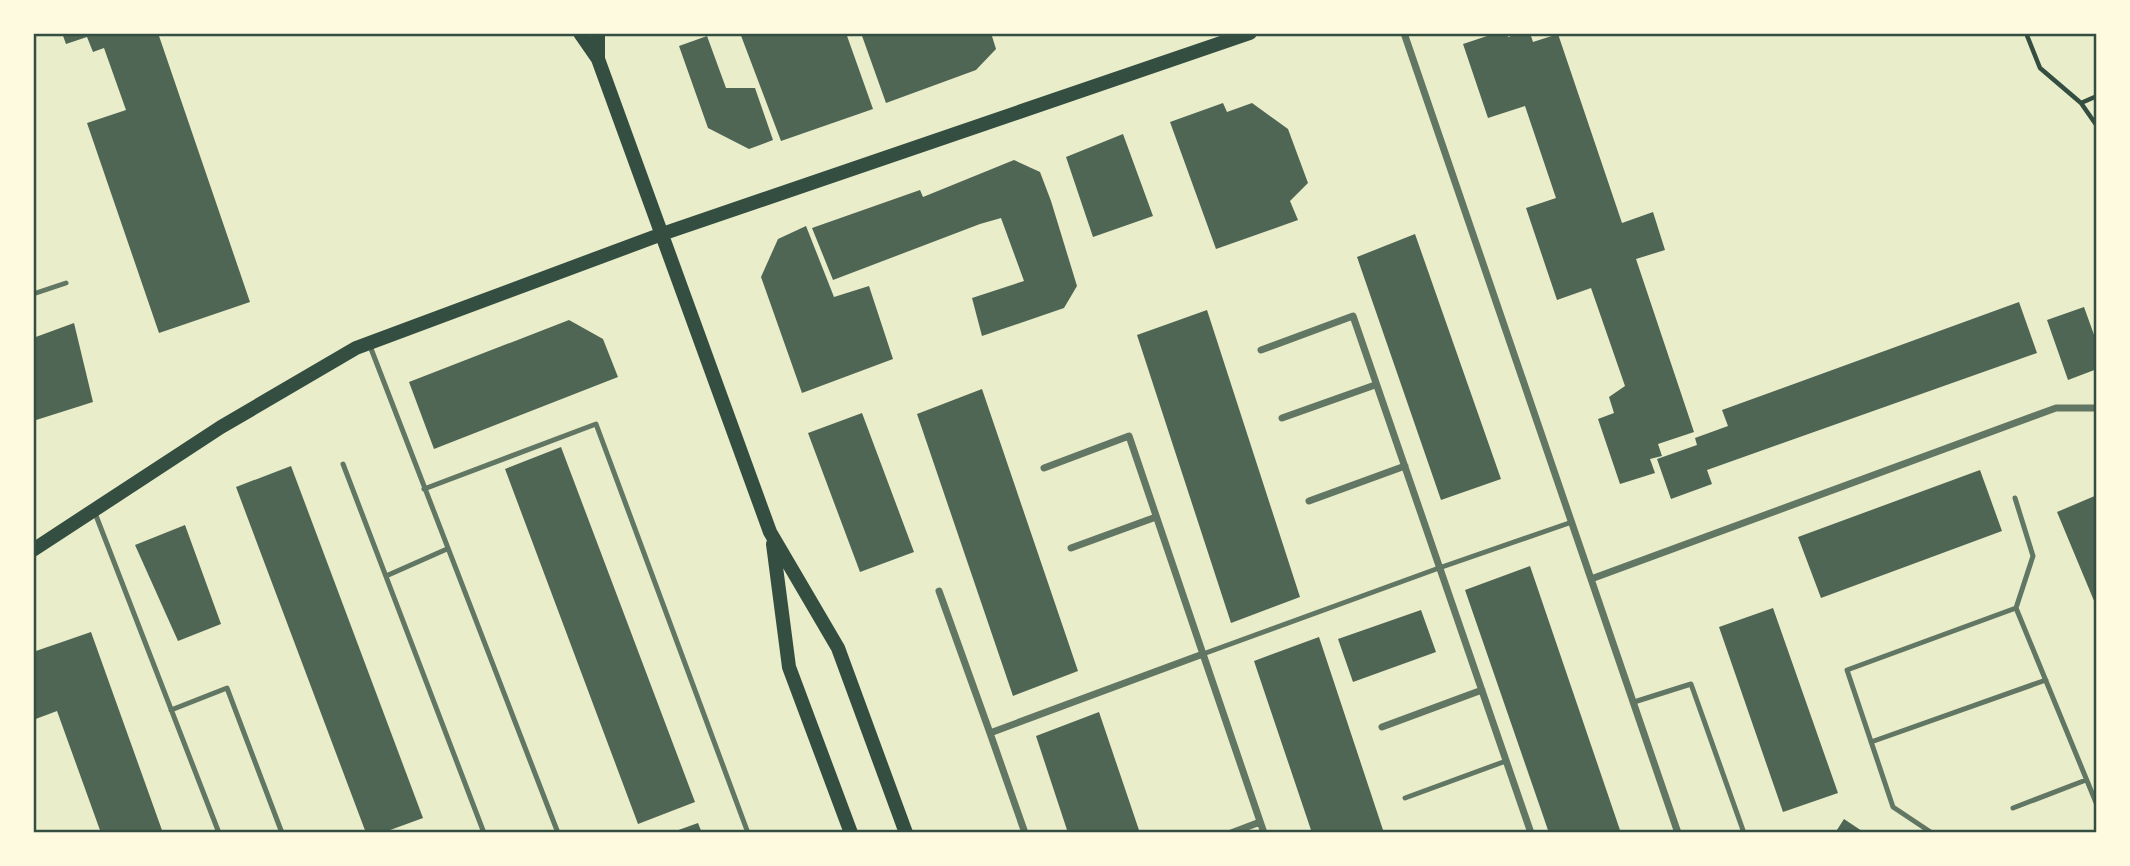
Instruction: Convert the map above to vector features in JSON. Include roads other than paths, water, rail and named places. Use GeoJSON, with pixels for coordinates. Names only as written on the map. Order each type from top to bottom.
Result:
{"type":"FeatureCollection","features":[{"type":"Feature","properties":{"kind":"main road"},"geometry":{"type":"LineString","coordinates":[[580,33],[598,59],[772,536],[838,648],[906,833]]}},
{"type":"Feature","properties":{"kind":"main road"},"geometry":{"type":"LineString","coordinates":[[598,33],[598,59]]}},
{"type":"Feature","properties":{"kind":"main road"},"geometry":{"type":"LineString","coordinates":[[33,550],[221,427],[356,348],[662,234],[1250,33]]}},
{"type":"Feature","properties":{"kind":"main road"},"geometry":{"type":"LineString","coordinates":[[772,536],[789,667],[851,833]]}},
{"type":"Feature","properties":{"kind":"street"},"geometry":{"type":"LineString","coordinates":[[1404,33],[1678,833]]}},
{"type":"Feature","properties":{"kind":"street"},"geometry":{"type":"LineString","coordinates":[[1261,350],[1353,316],[1530,832]]}},
{"type":"Feature","properties":{"kind":"street"},"geometry":{"type":"LineString","coordinates":[[1282,418],[1375,385]]}},
{"type":"Feature","properties":{"kind":"street"},"geometry":{"type":"LineString","coordinates":[[1591,579],[2056,408],[2097,408]]}},
{"type":"Feature","properties":{"kind":"street"},"geometry":{"type":"LineString","coordinates":[[1044,468],[1129,436],[1264,833]]}},
{"type":"Feature","properties":{"kind":"street"},"geometry":{"type":"LineString","coordinates":[[1309,501],[1405,466]]}},
{"type":"Feature","properties":{"kind":"street"},"geometry":{"type":"LineString","coordinates":[[1071,548],[1156,517]]}},
{"type":"Feature","properties":{"kind":"street"},"geometry":{"type":"LineString","coordinates":[[939,591],[1026,833]]}},
{"type":"Feature","properties":{"kind":"street"},"geometry":{"type":"LineString","coordinates":[[990,733],[1203,654]]}},
{"type":"Feature","properties":{"kind":"street"},"geometry":{"type":"LineString","coordinates":[[1382,727],[1482,690]]}},
{"type":"Feature","properties":{"kind":"street"},"geometry":{"type":"LineString","coordinates":[[1231,833],[1260,822]]}},
{"type":"Feature","properties":{"kind":"lane"},"geometry":{"type":"LineString","coordinates":[[33,294],[66,283]]}},
{"type":"Feature","properties":{"kind":"lane"},"geometry":{"type":"LineString","coordinates":[[369,343],[558,833]]}},
{"type":"Feature","properties":{"kind":"lane"},"geometry":{"type":"LineString","coordinates":[[424,489],[596,424],[748,833]]}},
{"type":"Feature","properties":{"kind":"lane"},"geometry":{"type":"LineString","coordinates":[[343,464],[484,833]]}},
{"type":"Feature","properties":{"kind":"lane"},"geometry":{"type":"LineString","coordinates":[[2015,498],[2034,556],[2016,608],[2097,806]]}},
{"type":"Feature","properties":{"kind":"lane"},"geometry":{"type":"LineString","coordinates":[[93,509],[219,833]]}},
{"type":"Feature","properties":{"kind":"lane"},"geometry":{"type":"LineString","coordinates":[[1203,654],[1572,523]]}},
{"type":"Feature","properties":{"kind":"lane"},"geometry":{"type":"LineString","coordinates":[[386,576],[447,549]]}},
{"type":"Feature","properties":{"kind":"lane"},"geometry":{"type":"LineString","coordinates":[[1932,833],[1893,807],[1847,670],[2016,608]]}},
{"type":"Feature","properties":{"kind":"lane"},"geometry":{"type":"LineString","coordinates":[[1871,742],[2046,680]]}},
{"type":"Feature","properties":{"kind":"lane"},"geometry":{"type":"LineString","coordinates":[[1634,702],[1691,684],[1744,833]]}},
{"type":"Feature","properties":{"kind":"lane"},"geometry":{"type":"LineString","coordinates":[[172,710],[227,688],[282,833]]}},
{"type":"Feature","properties":{"kind":"lane"},"geometry":{"type":"LineString","coordinates":[[1405,798],[1506,761]]}},
{"type":"Feature","properties":{"kind":"lane"},"geometry":{"type":"LineString","coordinates":[[2013,808],[2086,780]]}}]}
